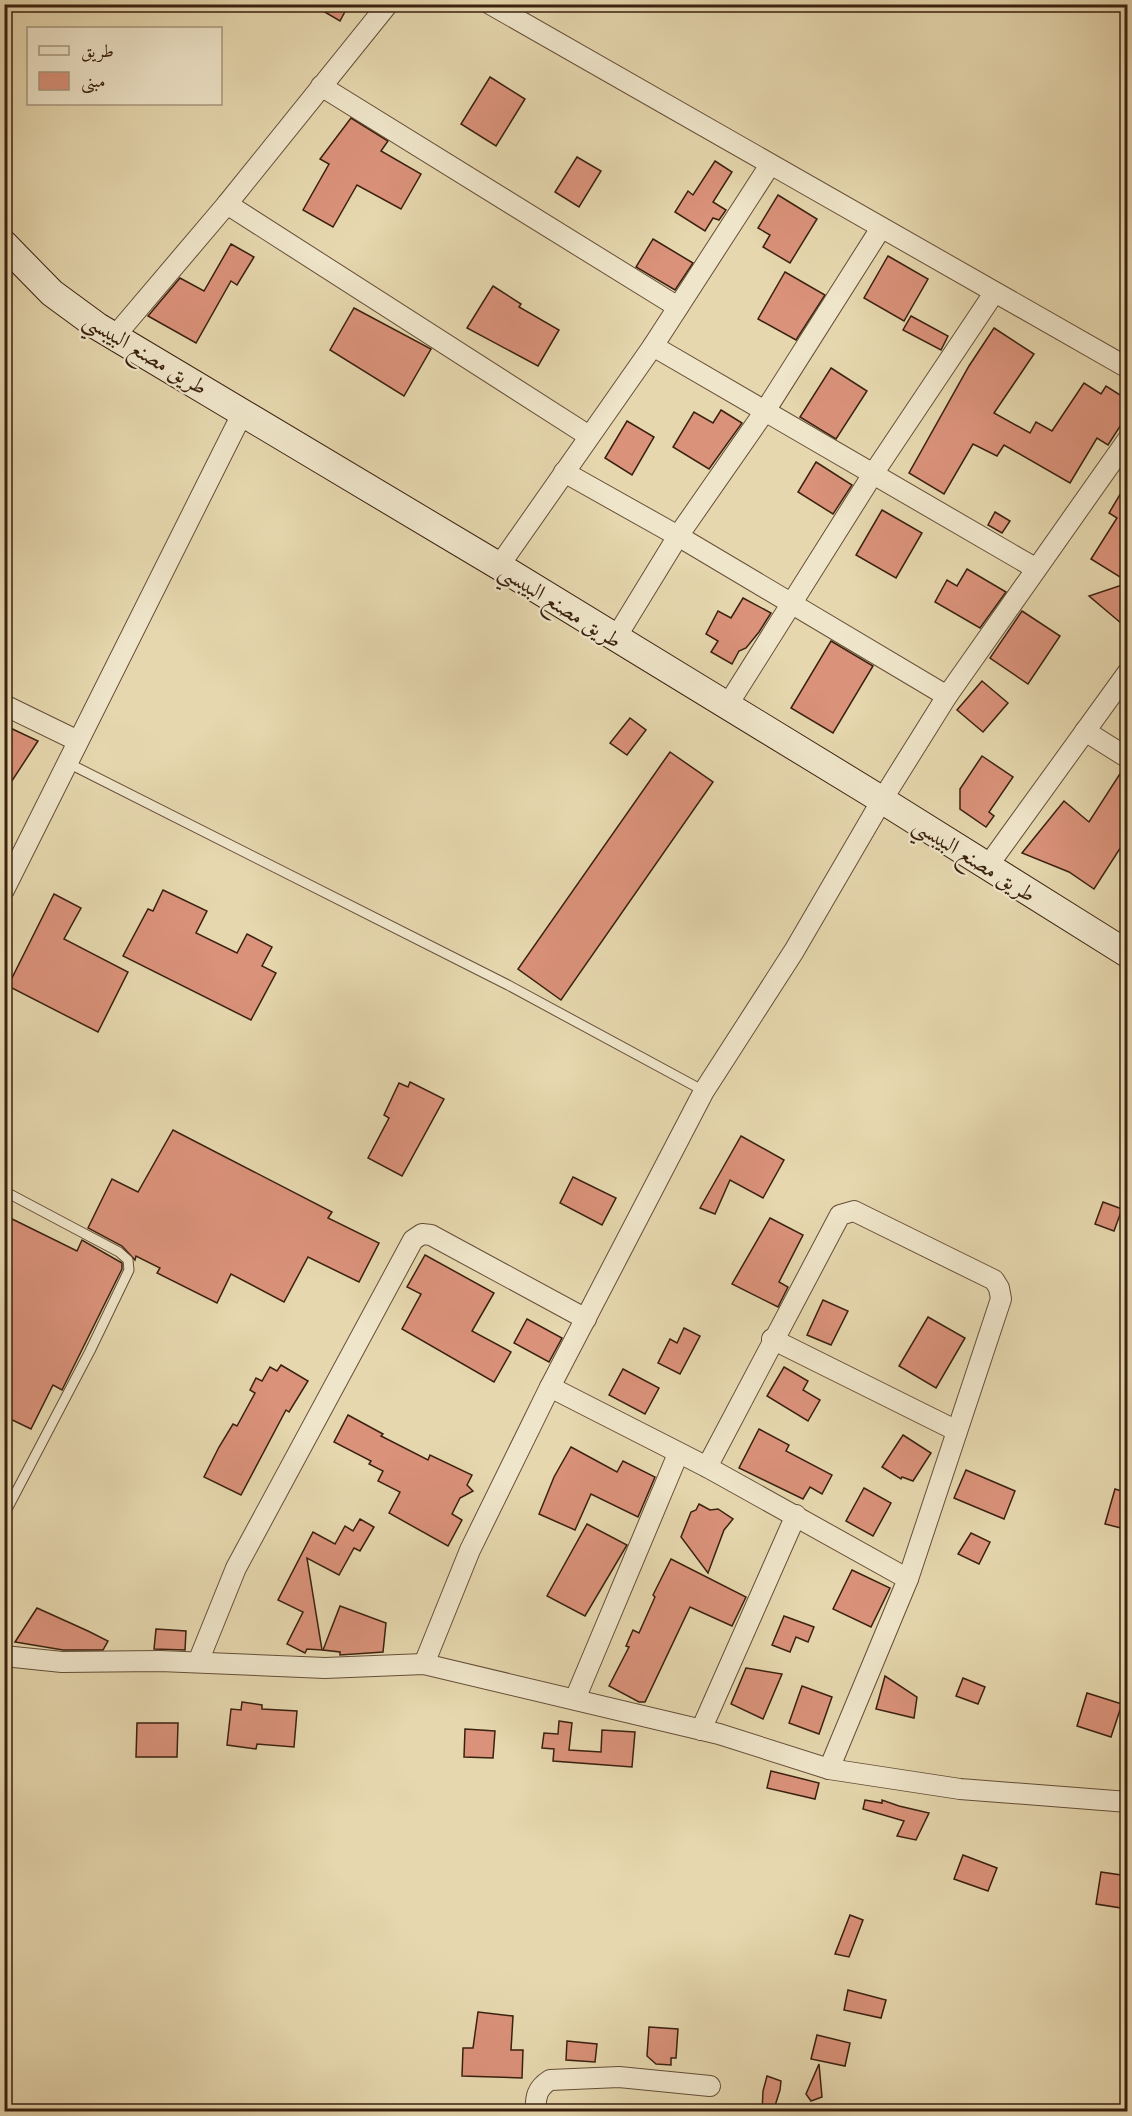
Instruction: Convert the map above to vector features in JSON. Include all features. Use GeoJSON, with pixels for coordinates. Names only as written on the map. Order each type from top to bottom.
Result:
{"type":"FeatureCollection","features":[{"type":"Feature","properties":{"kind":"main road","name":"طريق مصنع البيبسي"},"geometry":{"type":"LineString","coordinates":[[4,244],[52,293],[115,336],[499,566],[615,639],[882,800],[1128,954]]}},
{"type":"Feature","properties":{"kind":"street"},"geometry":{"type":"LineString","coordinates":[[115,336],[227,204],[388,4]]}},
{"type":"Feature","properties":{"kind":"street"},"geometry":{"type":"LineString","coordinates":[[490,4],[1128,368]]}},
{"type":"Feature","properties":{"kind":"street"},"geometry":{"type":"LineString","coordinates":[[321,86],[678,307]]}},
{"type":"Feature","properties":{"kind":"street"},"geometry":{"type":"LineString","coordinates":[[499,566],[653,346],[770,165]]}},
{"type":"Feature","properties":{"kind":"street"},"geometry":{"type":"LineString","coordinates":[[227,204],[589,436]]}},
{"type":"Feature","properties":{"kind":"street"},"geometry":{"type":"LineString","coordinates":[[615,639],[678,536],[765,411],[881,228]]}},
{"type":"Feature","properties":{"kind":"street"},"geometry":{"type":"LineString","coordinates":[[727,706],[873,474],[994,293]]}},
{"type":"Feature","properties":{"kind":"street"},"geometry":{"type":"LineString","coordinates":[[653,346],[1035,568]]}},
{"type":"Feature","properties":{"kind":"street"},"geometry":{"type":"LineString","coordinates":[[4,890],[243,412]]}},
{"type":"Feature","properties":{"kind":"street"},"geometry":{"type":"LineString","coordinates":[[424,1664],[470,1550],[550,1387],[704,1091],[794,951],[946,696],[1128,439]]}},
{"type":"Feature","properties":{"kind":"street"},"geometry":{"type":"LineString","coordinates":[[564,472],[791,602],[946,696]]}},
{"type":"Feature","properties":{"kind":"street"},"geometry":{"type":"LineString","coordinates":[[987,867],[1128,672]]}},
{"type":"Feature","properties":{"kind":"street"},"geometry":{"type":"LineString","coordinates":[[4,705],[78,741]]}},
{"type":"Feature","properties":{"kind":"street"},"geometry":{"type":"LineString","coordinates":[[1085,731],[1128,758]]}},
{"type":"Feature","properties":{"kind":"street"},"geometry":{"type":"LineString","coordinates":[[707,1467],[772,1339],[840,1215],[854,1211],[994,1280],[999,1288],[1001,1299],[908,1579],[829,1769]]}},
{"type":"Feature","properties":{"kind":"street"},"geometry":{"type":"LineString","coordinates":[[198,1662],[236,1568],[413,1240],[422,1234],[431,1235],[586,1319]]}},
{"type":"Feature","properties":{"kind":"street"},"geometry":{"type":"LineString","coordinates":[[772,1339],[957,1431]]}},
{"type":"Feature","properties":{"kind":"street"},"geometry":{"type":"LineString","coordinates":[[550,1387],[707,1467],[908,1579]]}},
{"type":"Feature","properties":{"kind":"street"},"geometry":{"type":"LineString","coordinates":[[575,1699],[678,1454]]}},
{"type":"Feature","properties":{"kind":"street"},"geometry":{"type":"LineString","coordinates":[[701,1730],[796,1515]]}},
{"type":"Feature","properties":{"kind":"street"},"geometry":{"type":"LineString","coordinates":[[4,1656],[62,1662],[198,1662],[325,1668],[424,1664],[701,1730],[829,1769],[960,1789],[1128,1802]]}},
{"type":"Feature","properties":{"kind":"street"},"geometry":{"type":"LineString","coordinates":[[536,2112],[535,2098],[540,2086],[550,2080],[619,2077],[710,2086]]}},
{"type":"Feature","properties":{"kind":"lane"},"geometry":{"type":"LineString","coordinates":[[66,762],[508,985],[704,1091]]}},
{"type":"Feature","properties":{"kind":"lane"},"geometry":{"type":"LineString","coordinates":[[4,1191],[119,1252],[128,1260],[129,1270],[90,1351],[4,1515]]}},
{"type":"Feature","properties":{"kind":"building"},"geometry":{"type":"Polygon","coordinates":[[[311,4],[349,4],[340,21],[311,4]]]}},
{"type":"Feature","properties":{"kind":"building"},"geometry":{"type":"Polygon","coordinates":[[[490,77],[525,99],[496,146],[461,124],[490,77]]]}},
{"type":"Feature","properties":{"kind":"building"},"geometry":{"type":"Polygon","coordinates":[[[351,118],[388,141],[381,151],[421,174],[401,209],[357,185],[333,227],[303,210],[329,164],[320,159],[351,118]]]}},
{"type":"Feature","properties":{"kind":"building"},"geometry":{"type":"Polygon","coordinates":[[[577,157],[601,171],[579,207],[555,192],[577,157]]]}},
{"type":"Feature","properties":{"kind":"building"},"geometry":{"type":"Polygon","coordinates":[[[715,161],[732,172],[713,202],[726,210],[719,220],[713,218],[705,231],[675,212],[688,191],[693,195],[715,161]]]}},
{"type":"Feature","properties":{"kind":"building"},"geometry":{"type":"Polygon","coordinates":[[[778,195],[817,219],[790,263],[763,247],[770,235],[758,228],[778,195]]]}},
{"type":"Feature","properties":{"kind":"building"},"geometry":{"type":"Polygon","coordinates":[[[653,239],[693,263],[675,290],[636,267],[653,239]]]}},
{"type":"Feature","properties":{"kind":"building"},"geometry":{"type":"Polygon","coordinates":[[[231,244],[254,257],[237,285],[231,281],[196,343],[148,316],[180,278],[204,291],[231,244]]]}},
{"type":"Feature","properties":{"kind":"building"},"geometry":{"type":"Polygon","coordinates":[[[888,256],[928,279],[904,321],[864,298],[888,256]]]}},
{"type":"Feature","properties":{"kind":"building"},"geometry":{"type":"Polygon","coordinates":[[[785,272],[825,295],[796,340],[758,319],[785,272]]]}},
{"type":"Feature","properties":{"kind":"building"},"geometry":{"type":"Polygon","coordinates":[[[493,286],[521,304],[519,307],[559,330],[538,366],[467,328],[493,286]]]}},
{"type":"Feature","properties":{"kind":"building"},"geometry":{"type":"Polygon","coordinates":[[[354,308],[431,349],[404,396],[330,350],[354,308]]]}},
{"type":"Feature","properties":{"kind":"building"},"geometry":{"type":"Polygon","coordinates":[[[911,316],[948,336],[941,350],[903,330],[911,316]]]}},
{"type":"Feature","properties":{"kind":"building"},"geometry":{"type":"Polygon","coordinates":[[[994,328],[1034,354],[994,413],[1030,433],[1036,422],[1052,431],[1084,383],[1101,394],[1106,386],[1128,400],[1128,414],[1108,445],[1097,438],[1070,483],[1004,445],[997,456],[973,444],[944,494],[909,473],[969,366],[994,328]]]}},
{"type":"Feature","properties":{"kind":"building"},"geometry":{"type":"Polygon","coordinates":[[[831,368],[867,391],[836,439],[800,417],[831,368]]]}},
{"type":"Feature","properties":{"kind":"building"},"geometry":{"type":"Polygon","coordinates":[[[721,410],[742,423],[709,469],[673,447],[694,412],[713,423],[721,410]]]}},
{"type":"Feature","properties":{"kind":"building"},"geometry":{"type":"Polygon","coordinates":[[[627,421],[654,437],[632,475],[605,458],[627,421]]]}},
{"type":"Feature","properties":{"kind":"building"},"geometry":{"type":"Polygon","coordinates":[[[816,462],[852,485],[833,514],[798,492],[816,462]]]}},
{"type":"Feature","properties":{"kind":"building"},"geometry":{"type":"Polygon","coordinates":[[[1128,481],[1128,582],[1091,559],[1117,518],[1109,513],[1128,481]]]}},
{"type":"Feature","properties":{"kind":"building"},"geometry":{"type":"Polygon","coordinates":[[[882,510],[922,533],[896,578],[856,555],[882,510]]]}},
{"type":"Feature","properties":{"kind":"building"},"geometry":{"type":"Polygon","coordinates":[[[995,512],[1010,521],[1002,533],[988,525],[995,512]]]}},
{"type":"Feature","properties":{"kind":"building"},"geometry":{"type":"Polygon","coordinates":[[[967,569],[1006,592],[980,628],[935,602],[947,580],[957,586],[967,569]]]}},
{"type":"Feature","properties":{"kind":"building"},"geometry":{"type":"Polygon","coordinates":[[[1128,583],[1128,629],[1089,596],[1128,583]]]}},
{"type":"Feature","properties":{"kind":"building"},"geometry":{"type":"Polygon","coordinates":[[[743,598],[771,613],[746,648],[739,651],[732,664],[711,652],[718,641],[706,634],[718,611],[731,618],[743,598]]]}},
{"type":"Feature","properties":{"kind":"building"},"geometry":{"type":"Polygon","coordinates":[[[1022,611],[1060,636],[1028,684],[990,658],[1022,611]]]}},
{"type":"Feature","properties":{"kind":"building"},"geometry":{"type":"Polygon","coordinates":[[[831,641],[873,666],[833,733],[791,708],[831,641]]]}},
{"type":"Feature","properties":{"kind":"building"},"geometry":{"type":"Polygon","coordinates":[[[982,681],[1008,703],[983,732],[957,710],[982,681]]]}},
{"type":"Feature","properties":{"kind":"building"},"geometry":{"type":"Polygon","coordinates":[[[630,718],[646,730],[627,755],[610,743],[630,718]]]}},
{"type":"Feature","properties":{"kind":"building"},"geometry":{"type":"Polygon","coordinates":[[[4,725],[38,741],[4,793],[4,725]]]}},
{"type":"Feature","properties":{"kind":"building"},"geometry":{"type":"Polygon","coordinates":[[[670,752],[713,782],[561,1000],[518,969],[670,752]]]}},
{"type":"Feature","properties":{"kind":"building"},"geometry":{"type":"Polygon","coordinates":[[[982,756],[1013,777],[989,812],[994,816],[986,827],[960,809],[960,789],[982,756]]]}},
{"type":"Feature","properties":{"kind":"building"},"geometry":{"type":"Polygon","coordinates":[[[1123,769],[1128,770],[1128,836],[1094,889],[1069,872],[1022,853],[1064,801],[1089,822],[1123,769]]]}},
{"type":"Feature","properties":{"kind":"building"},"geometry":{"type":"Polygon","coordinates":[[[163,890],[207,911],[196,933],[237,953],[247,934],[272,947],[262,966],[276,973],[251,1020],[123,956],[148,909],[153,911],[163,890]]]}},
{"type":"Feature","properties":{"kind":"building"},"geometry":{"type":"Polygon","coordinates":[[[54,894],[81,908],[64,939],[128,972],[98,1032],[8,986],[54,894]]]}},
{"type":"Feature","properties":{"kind":"building"},"geometry":{"type":"Polygon","coordinates":[[[410,1082],[444,1099],[402,1176],[368,1158],[389,1118],[384,1115],[399,1083],[408,1087],[410,1082]]]}},
{"type":"Feature","properties":{"kind":"building"},"geometry":{"type":"Polygon","coordinates":[[[173,1130],[332,1212],[328,1218],[379,1243],[359,1282],[308,1257],[284,1302],[231,1274],[217,1303],[157,1273],[160,1268],[136,1256],[135,1260],[122,1246],[88,1228],[112,1179],[138,1192],[173,1130]]]}},
{"type":"Feature","properties":{"kind":"building"},"geometry":{"type":"Polygon","coordinates":[[[741,1136],[784,1160],[763,1198],[730,1180],[715,1214],[700,1208],[741,1136]]]}},
{"type":"Feature","properties":{"kind":"building"},"geometry":{"type":"Polygon","coordinates":[[[573,1177],[616,1198],[602,1225],[560,1203],[573,1177]]]}},
{"type":"Feature","properties":{"kind":"building"},"geometry":{"type":"Polygon","coordinates":[[[1103,1202],[1122,1209],[1114,1231],[1095,1224],[1103,1202]]]}},
{"type":"Feature","properties":{"kind":"building"},"geometry":{"type":"Polygon","coordinates":[[[4,1215],[77,1251],[82,1240],[122,1263],[122,1269],[62,1390],[53,1385],[31,1429],[4,1416],[4,1215]]]}},
{"type":"Feature","properties":{"kind":"building"},"geometry":{"type":"Polygon","coordinates":[[[770,1218],[803,1235],[779,1282],[788,1287],[778,1307],[732,1284],[770,1218]]]}},
{"type":"Feature","properties":{"kind":"building"},"geometry":{"type":"Polygon","coordinates":[[[425,1255],[494,1293],[472,1331],[511,1352],[494,1382],[402,1329],[421,1294],[407,1287],[425,1255]]]}},
{"type":"Feature","properties":{"kind":"building"},"geometry":{"type":"Polygon","coordinates":[[[823,1300],[848,1311],[831,1345],[807,1335],[823,1300]]]}},
{"type":"Feature","properties":{"kind":"building"},"geometry":{"type":"Polygon","coordinates":[[[928,1317],[965,1338],[936,1388],[899,1366],[928,1317]]]}},
{"type":"Feature","properties":{"kind":"building"},"geometry":{"type":"Polygon","coordinates":[[[527,1319],[562,1338],[549,1362],[514,1343],[527,1319]]]}},
{"type":"Feature","properties":{"kind":"building"},"geometry":{"type":"Polygon","coordinates":[[[684,1328],[700,1336],[680,1374],[658,1363],[670,1339],[677,1343],[684,1328]]]}},
{"type":"Feature","properties":{"kind":"building"},"geometry":{"type":"Polygon","coordinates":[[[281,1365],[308,1381],[289,1412],[286,1410],[241,1495],[204,1477],[219,1447],[233,1424],[237,1426],[255,1393],[250,1390],[256,1378],[262,1381],[270,1367],[277,1371],[281,1365]]]}},
{"type":"Feature","properties":{"kind":"building"},"geometry":{"type":"Polygon","coordinates":[[[784,1367],[808,1381],[803,1390],[820,1400],[808,1421],[767,1396],[784,1367]]]}},
{"type":"Feature","properties":{"kind":"building"},"geometry":{"type":"Polygon","coordinates":[[[623,1369],[659,1388],[645,1414],[609,1395],[623,1369]]]}},
{"type":"Feature","properties":{"kind":"building"},"geometry":{"type":"Polygon","coordinates":[[[348,1415],[383,1434],[381,1436],[428,1460],[430,1455],[472,1475],[467,1485],[473,1491],[460,1498],[452,1514],[462,1520],[448,1546],[389,1513],[400,1492],[378,1481],[383,1471],[369,1464],[371,1461],[334,1442],[348,1415]]]}},
{"type":"Feature","properties":{"kind":"building"},"geometry":{"type":"Polygon","coordinates":[[[759,1429],[789,1445],[786,1451],[832,1475],[822,1494],[810,1487],[803,1499],[739,1468],[759,1429]]]}},
{"type":"Feature","properties":{"kind":"building"},"geometry":{"type":"Polygon","coordinates":[[[903,1435],[931,1453],[913,1481],[902,1477],[901,1479],[882,1467],[903,1435]]]}},
{"type":"Feature","properties":{"kind":"building"},"geometry":{"type":"Polygon","coordinates":[[[571,1447],[617,1472],[623,1461],[655,1477],[638,1517],[591,1494],[575,1530],[539,1514],[554,1477],[571,1447]]]}},
{"type":"Feature","properties":{"kind":"building"},"geometry":{"type":"Polygon","coordinates":[[[966,1470],[1015,1491],[1004,1519],[954,1498],[966,1470]]]}},
{"type":"Feature","properties":{"kind":"building"},"geometry":{"type":"Polygon","coordinates":[[[864,1488],[891,1503],[873,1536],[846,1521],[864,1488]]]}},
{"type":"Feature","properties":{"kind":"building"},"geometry":{"type":"Polygon","coordinates":[[[1115,1489],[1128,1493],[1125,1529],[1105,1524],[1115,1489]]]}},
{"type":"Feature","properties":{"kind":"building"},"geometry":{"type":"Polygon","coordinates":[[[699,1504],[710,1510],[718,1509],[733,1519],[724,1530],[708,1573],[681,1537],[691,1512],[696,1510],[699,1504]]]}},
{"type":"Feature","properties":{"kind":"building"},"geometry":{"type":"Polygon","coordinates":[[[360,1519],[374,1527],[360,1551],[354,1548],[339,1575],[307,1558],[322,1650],[307,1649],[305,1653],[287,1644],[303,1612],[278,1600],[313,1532],[335,1544],[345,1526],[353,1531],[360,1519]]]}},
{"type":"Feature","properties":{"kind":"building"},"geometry":{"type":"Polygon","coordinates":[[[587,1524],[627,1545],[585,1616],[547,1596],[587,1524]]]}},
{"type":"Feature","properties":{"kind":"building"},"geometry":{"type":"Polygon","coordinates":[[[971,1533],[990,1542],[979,1564],[958,1554],[971,1533]]]}},
{"type":"Feature","properties":{"kind":"building"},"geometry":{"type":"Polygon","coordinates":[[[671,1559],[746,1597],[732,1626],[690,1607],[645,1702],[639,1702],[609,1686],[629,1647],[626,1646],[633,1630],[639,1633],[655,1597],[653,1595],[671,1559]]]}},
{"type":"Feature","properties":{"kind":"building"},"geometry":{"type":"Polygon","coordinates":[[[852,1570],[890,1588],[871,1627],[833,1609],[852,1570]]]}},
{"type":"Feature","properties":{"kind":"building"},"geometry":{"type":"Polygon","coordinates":[[[340,1606],[386,1623],[383,1652],[340,1655],[340,1652],[323,1650],[340,1606]]]}},
{"type":"Feature","properties":{"kind":"building"},"geometry":{"type":"Polygon","coordinates":[[[37,1608],[108,1641],[103,1650],[63,1650],[15,1642],[37,1608]]]}},
{"type":"Feature","properties":{"kind":"building"},"geometry":{"type":"Polygon","coordinates":[[[784,1616],[814,1627],[808,1642],[796,1637],[790,1652],[772,1645],[784,1616]]]}},
{"type":"Feature","properties":{"kind":"building"},"geometry":{"type":"Polygon","coordinates":[[[156,1629],[186,1631],[185,1650],[154,1649],[156,1629]]]}},
{"type":"Feature","properties":{"kind":"building"},"geometry":{"type":"Polygon","coordinates":[[[746,1668],[782,1674],[763,1719],[731,1704],[746,1668]]]}},
{"type":"Feature","properties":{"kind":"building"},"geometry":{"type":"Polygon","coordinates":[[[885,1676],[917,1697],[914,1718],[876,1709],[885,1676]]]}},
{"type":"Feature","properties":{"kind":"building"},"geometry":{"type":"Polygon","coordinates":[[[963,1678],[985,1687],[978,1704],[956,1696],[963,1678]]]}},
{"type":"Feature","properties":{"kind":"building"},"geometry":{"type":"Polygon","coordinates":[[[802,1686],[832,1697],[819,1734],[789,1723],[802,1686]]]}},
{"type":"Feature","properties":{"kind":"building"},"geometry":{"type":"Polygon","coordinates":[[[1087,1693],[1122,1704],[1111,1737],[1077,1726],[1087,1693]]]}},
{"type":"Feature","properties":{"kind":"building"},"geometry":{"type":"Polygon","coordinates":[[[242,1702],[262,1705],[262,1709],[297,1711],[294,1747],[257,1744],[256,1749],[227,1745],[231,1709],[241,1710],[242,1702]]]}},
{"type":"Feature","properties":{"kind":"building"},"geometry":{"type":"Polygon","coordinates":[[[559,1721],[572,1723],[569,1750],[601,1752],[602,1730],[635,1732],[632,1767],[553,1761],[554,1749],[542,1748],[544,1733],[558,1734],[559,1721]]]}},
{"type":"Feature","properties":{"kind":"building"},"geometry":{"type":"Polygon","coordinates":[[[137,1723],[178,1723],[177,1757],[136,1757],[137,1723]]]}},
{"type":"Feature","properties":{"kind":"building"},"geometry":{"type":"Polygon","coordinates":[[[465,1729],[495,1731],[493,1758],[464,1757],[465,1729]]]}},
{"type":"Feature","properties":{"kind":"building"},"geometry":{"type":"Polygon","coordinates":[[[771,1771],[819,1783],[815,1799],[767,1788],[771,1771]]]}},
{"type":"Feature","properties":{"kind":"building"},"geometry":{"type":"Polygon","coordinates":[[[865,1800],[882,1803],[882,1800],[929,1813],[916,1840],[897,1836],[904,1821],[863,1809],[865,1800]]]}},
{"type":"Feature","properties":{"kind":"building"},"geometry":{"type":"Polygon","coordinates":[[[963,1855],[997,1868],[988,1891],[954,1879],[963,1855]]]}},
{"type":"Feature","properties":{"kind":"building"},"geometry":{"type":"Polygon","coordinates":[[[1101,1872],[1128,1876],[1128,1909],[1096,1904],[1101,1872]]]}},
{"type":"Feature","properties":{"kind":"building"},"geometry":{"type":"Polygon","coordinates":[[[850,1915],[863,1920],[849,1957],[835,1954],[850,1915]]]}},
{"type":"Feature","properties":{"kind":"building"},"geometry":{"type":"Polygon","coordinates":[[[848,1990],[886,2000],[881,2018],[844,2010],[848,1990]]]}},
{"type":"Feature","properties":{"kind":"building"},"geometry":{"type":"Polygon","coordinates":[[[478,2012],[513,2016],[511,2050],[523,2050],[522,2078],[462,2076],[463,2048],[473,2048],[478,2012]]]}},
{"type":"Feature","properties":{"kind":"building"},"geometry":{"type":"Polygon","coordinates":[[[649,2027],[678,2029],[676,2058],[671,2058],[671,2065],[656,2064],[647,2056],[649,2027]]]}},
{"type":"Feature","properties":{"kind":"building"},"geometry":{"type":"Polygon","coordinates":[[[817,2035],[850,2043],[845,2066],[811,2059],[817,2035]]]}},
{"type":"Feature","properties":{"kind":"building"},"geometry":{"type":"Polygon","coordinates":[[[567,2041],[597,2044],[595,2062],[566,2060],[567,2041]]]}},
{"type":"Feature","properties":{"kind":"building"},"geometry":{"type":"Polygon","coordinates":[[[819,2064],[822,2097],[811,2101],[806,2094],[819,2064]]]}},
{"type":"Feature","properties":{"kind":"building"},"geometry":{"type":"Polygon","coordinates":[[[767,2076],[781,2081],[773,2112],[762,2112],[763,2091],[767,2076]]]}}]}
